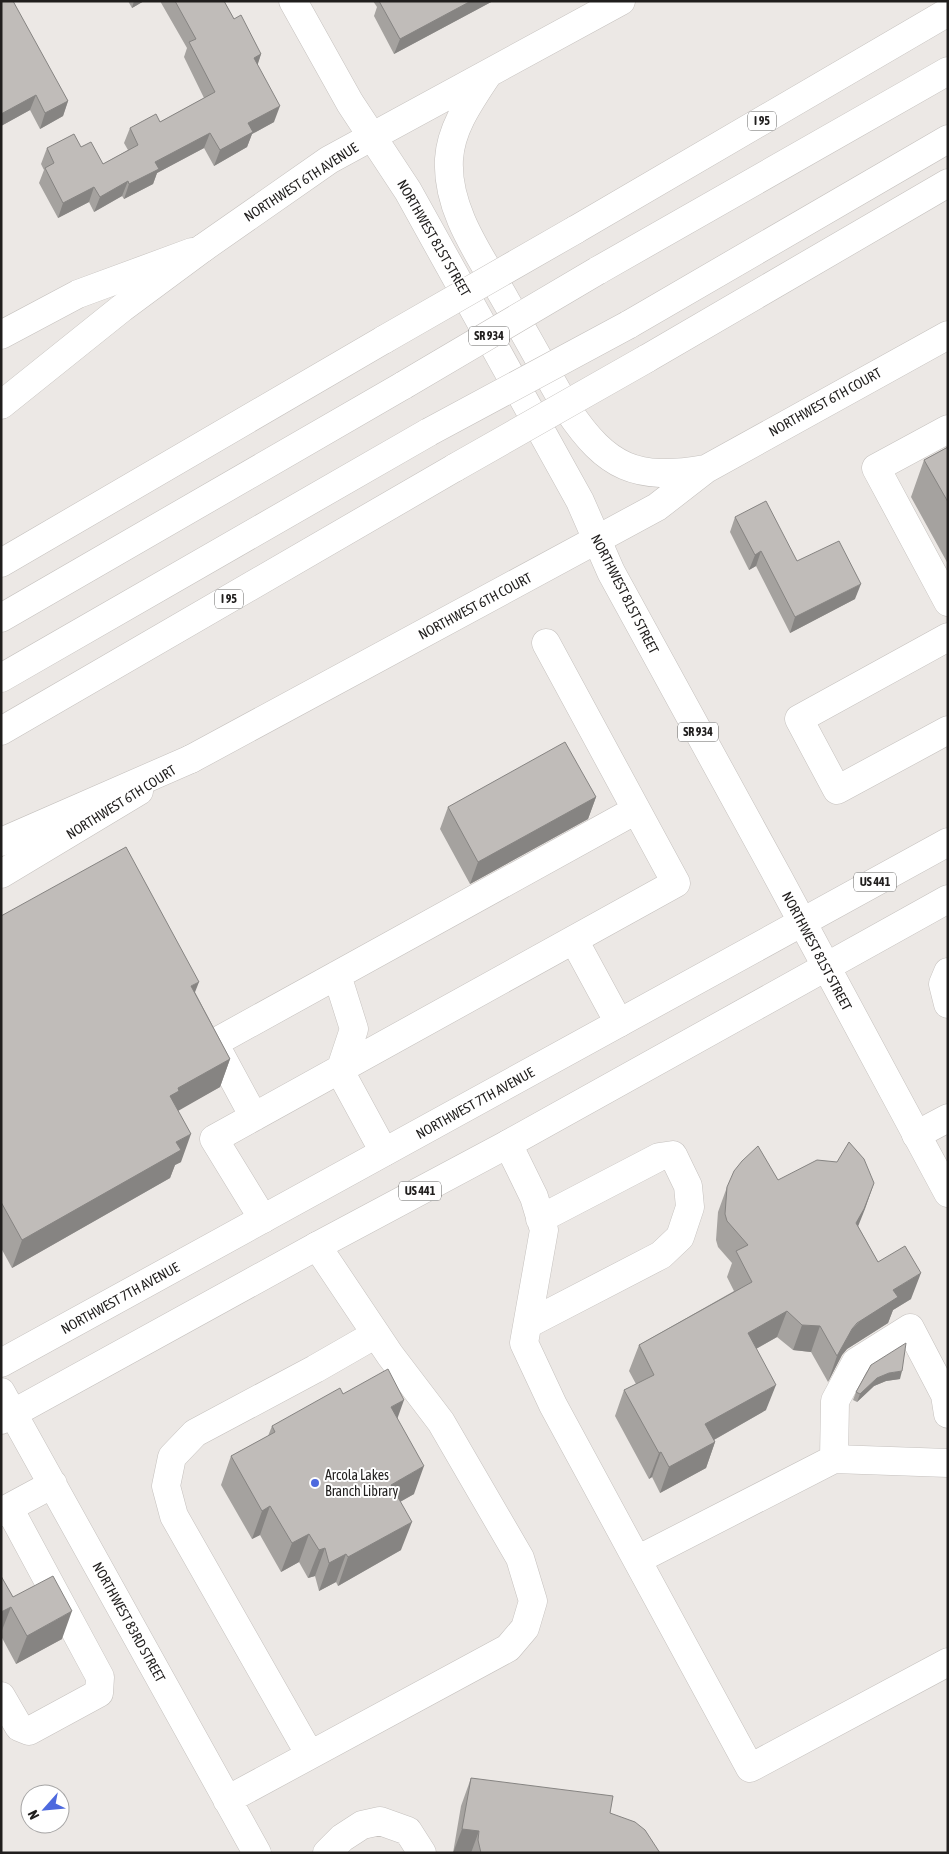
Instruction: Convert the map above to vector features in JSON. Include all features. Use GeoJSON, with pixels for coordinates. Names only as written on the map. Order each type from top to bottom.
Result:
{"type":"FeatureCollection","features":[{"type":"Feature","properties":{"kind":"main road","name":"NORTHWEST 81ST STREET"},"geometry":{"type":"LineString","coordinates":[[293,1],[350,103],[408,190],[575,492],[610,572],[948,1193]]}},
{"type":"Feature","properties":{"kind":"main road","name":"NORTHWEST 6TH AVENUE"},"geometry":{"type":"LineString","coordinates":[[1,335],[78,294],[203,248],[329,160],[621,1]]}},
{"type":"Feature","properties":{"kind":"main road","name":"I 95"},"geometry":{"type":"LineString","coordinates":[[1,563],[948,12]]}},
{"type":"Feature","properties":{"kind":"main road"},"geometry":{"type":"LineString","coordinates":[[1,618],[597,271],[948,72]]}},
{"type":"Feature","properties":{"kind":"main road"},"geometry":{"type":"LineString","coordinates":[[488,74],[466,107],[454,134],[449,158],[449,182],[455,205],[471,239],[568,410],[582,431],[598,448],[615,463],[634,470],[652,473],[681,473],[706,469]]}},
{"type":"Feature","properties":{"kind":"main road"},"geometry":{"type":"LineString","coordinates":[[1,678],[429,432],[628,325],[948,139]]}},
{"type":"Feature","properties":{"kind":"main road","name":"I 95"},"geometry":{"type":"LineString","coordinates":[[1,731],[948,183]]}},
{"type":"Feature","properties":{"kind":"main road"},"geometry":{"type":"LineString","coordinates":[[1,404],[122,308],[203,248]]}},
{"type":"Feature","properties":{"kind":"main road","name":"NORTHWEST 6TH COURT"},"geometry":{"type":"LineString","coordinates":[[1,874],[191,759],[657,507],[706,469],[948,335]]}},
{"type":"Feature","properties":{"kind":"main road"},"geometry":{"type":"LineString","coordinates":[[948,428],[876,468],[948,602]]}},
{"type":"Feature","properties":{"kind":"main road"},"geometry":{"type":"LineString","coordinates":[[948,637],[799,719],[837,790],[948,730]]}},
{"type":"Feature","properties":{"kind":"main road"},"geometry":{"type":"LineString","coordinates":[[263,1219],[214,1139],[676,883],[546,643]]}},
{"type":"Feature","properties":{"kind":"main road"},"geometry":{"type":"LineString","coordinates":[[1,842],[191,759]]}},
{"type":"Feature","properties":{"kind":"main road"},"geometry":{"type":"LineString","coordinates":[[254,1117],[214,1043],[636,810]]}},
{"type":"Feature","properties":{"kind":"main road","name":"NORTHWEST 7TH AVENUE"},"geometry":{"type":"LineString","coordinates":[[1,1363],[948,842]]}},
{"type":"Feature","properties":{"kind":"main road","name":"US 441"},"geometry":{"type":"LineString","coordinates":[[5,1408],[317,1246],[508,1144],[948,899]]}},
{"type":"Feature","properties":{"kind":"main road"},"geometry":{"type":"LineString","coordinates":[[574,940],[619,1023]]}},
{"type":"Feature","properties":{"kind":"main road"},"geometry":{"type":"LineString","coordinates":[[948,972],[943,984],[948,1004]]}},
{"type":"Feature","properties":{"kind":"main road"},"geometry":{"type":"LineString","coordinates":[[337,975],[354,1029],[340,1070],[384,1152]]}},
{"type":"Feature","properties":{"kind":"main road"},"geometry":{"type":"LineString","coordinates":[[916,1135],[948,1118]]}},
{"type":"Feature","properties":{"kind":"main road"},"geometry":{"type":"LineString","coordinates":[[508,1144],[534,1197],[544,1230],[524,1343],[552,1405],[750,1768],[948,1662]]}},
{"type":"Feature","properties":{"kind":"main road"},"geometry":{"type":"LineString","coordinates":[[528,1324],[661,1255],[680,1237],[690,1207],[688,1186],[674,1155],[659,1156],[540,1219]]}},
{"type":"Feature","properties":{"kind":"main road"},"geometry":{"type":"LineString","coordinates":[[227,1800],[508,1648],[525,1628],[533,1601],[520,1558],[441,1422],[376,1334],[317,1246]]}},
{"type":"Feature","properties":{"kind":"main road"},"geometry":{"type":"LineString","coordinates":[[834,1459],[835,1401],[856,1362],[910,1328],[945,1396],[948,1414]]}},
{"type":"Feature","properties":{"kind":"main road"},"geometry":{"type":"LineString","coordinates":[[310,1755],[174,1516],[166,1486],[172,1457],[195,1433],[376,1334]]}},
{"type":"Feature","properties":{"kind":"main road","name":"NORTHWEST 83RD STREET"},"geometry":{"type":"LineString","coordinates":[[5,1408],[53,1484],[257,1853]]}},
{"type":"Feature","properties":{"kind":"main road"},"geometry":{"type":"LineString","coordinates":[[637,1560],[834,1459],[948,1463]]}},
{"type":"Feature","properties":{"kind":"main road"},"geometry":{"type":"LineString","coordinates":[[1,1696],[19,1726],[29,1731],[99,1693],[100,1677],[5,1510],[53,1484]]}},
{"type":"Feature","properties":{"kind":"main road"},"geometry":{"type":"LineString","coordinates":[[327,1853],[342,1838],[362,1825],[380,1821],[408,1831],[422,1853]]}},
{"type":"Feature","properties":{"kind":"building"},"geometry":{"type":"Polygon","coordinates":[[[1,1],[13,1],[68,101],[45,113],[36,95],[1,114],[1,1]]]}},
{"type":"Feature","properties":{"kind":"building"},"geometry":{"type":"Polygon","coordinates":[[[175,1],[224,1],[234,19],[241,15],[261,54],[254,58],[280,106],[248,123],[253,132],[220,150],[210,133],[155,162],[159,169],[129,184],[128,181],[100,197],[94,187],[63,203],[45,168],[54,163],[47,148],[74,134],[81,147],[91,142],[103,164],[138,145],[130,128],[156,114],[160,122],[215,92],[189,42],[196,39],[175,1]]]}},
{"type":"Feature","properties":{"kind":"building"},"geometry":{"type":"Polygon","coordinates":[[[379,1],[471,1],[400,39],[379,1]]]}},
{"type":"Feature","properties":{"kind":"building"},"geometry":{"type":"Polygon","coordinates":[[[948,447],[948,502],[924,460],[948,447]]]}},
{"type":"Feature","properties":{"kind":"building"},"geometry":{"type":"Polygon","coordinates":[[[766,501],[797,561],[839,541],[861,584],[795,617],[761,551],[755,555],[735,517],[766,501]]]}},
{"type":"Feature","properties":{"kind":"building"},"geometry":{"type":"Polygon","coordinates":[[[565,742],[596,797],[478,862],[448,807],[565,742]]]}},
{"type":"Feature","properties":{"kind":"building"},"geometry":{"type":"Polygon","coordinates":[[[126,847],[199,982],[191,986],[230,1059],[178,1088],[179,1091],[170,1096],[191,1134],[176,1142],[181,1150],[22,1240],[1,1202],[1,916],[126,847]]]}},
{"type":"Feature","properties":{"kind":"building"},"geometry":{"type":"Polygon","coordinates":[[[849,1142],[864,1159],[874,1183],[864,1209],[856,1223],[878,1262],[905,1246],[921,1273],[893,1290],[898,1297],[857,1323],[837,1356],[820,1326],[802,1325],[787,1311],[748,1333],[776,1385],[705,1424],[715,1442],[669,1467],[661,1452],[659,1453],[624,1390],[654,1375],[639,1345],[752,1282],[736,1251],[748,1245],[727,1221],[725,1214],[727,1187],[734,1171],[758,1146],[778,1180],[817,1160],[837,1162],[849,1142]]]}},
{"type":"Feature","properties":{"kind":"building"},"geometry":{"type":"Polygon","coordinates":[[[906,1343],[902,1371],[889,1373],[877,1378],[860,1394],[856,1392],[871,1365],[906,1343]]]}},
{"type":"Feature","properties":{"kind":"building"},"geometry":{"type":"Polygon","coordinates":[[[388,1369],[404,1400],[391,1407],[424,1466],[391,1485],[412,1522],[348,1557],[346,1554],[329,1563],[325,1548],[319,1550],[309,1534],[292,1543],[270,1506],[262,1511],[231,1456],[275,1432],[272,1426],[340,1388],[343,1394],[388,1369]]]}},
{"type":"Feature","properties":{"kind":"building"},"geometry":{"type":"Polygon","coordinates":[[[1,1576],[13,1597],[53,1576],[72,1611],[27,1636],[11,1607],[1,1612],[1,1576]]]}},
{"type":"Feature","properties":{"kind":"building"},"geometry":{"type":"Polygon","coordinates":[[[471,1778],[613,1796],[610,1813],[635,1822],[645,1830],[660,1853],[481,1853],[478,1840],[479,1831],[462,1829],[471,1778]]]}},
{"type":"Feature","properties":{"kind":"place","name":"Arcola Lakes Branch Library"},"geometry":{"type":"Point","coordinates":[315,1483]}}]}
